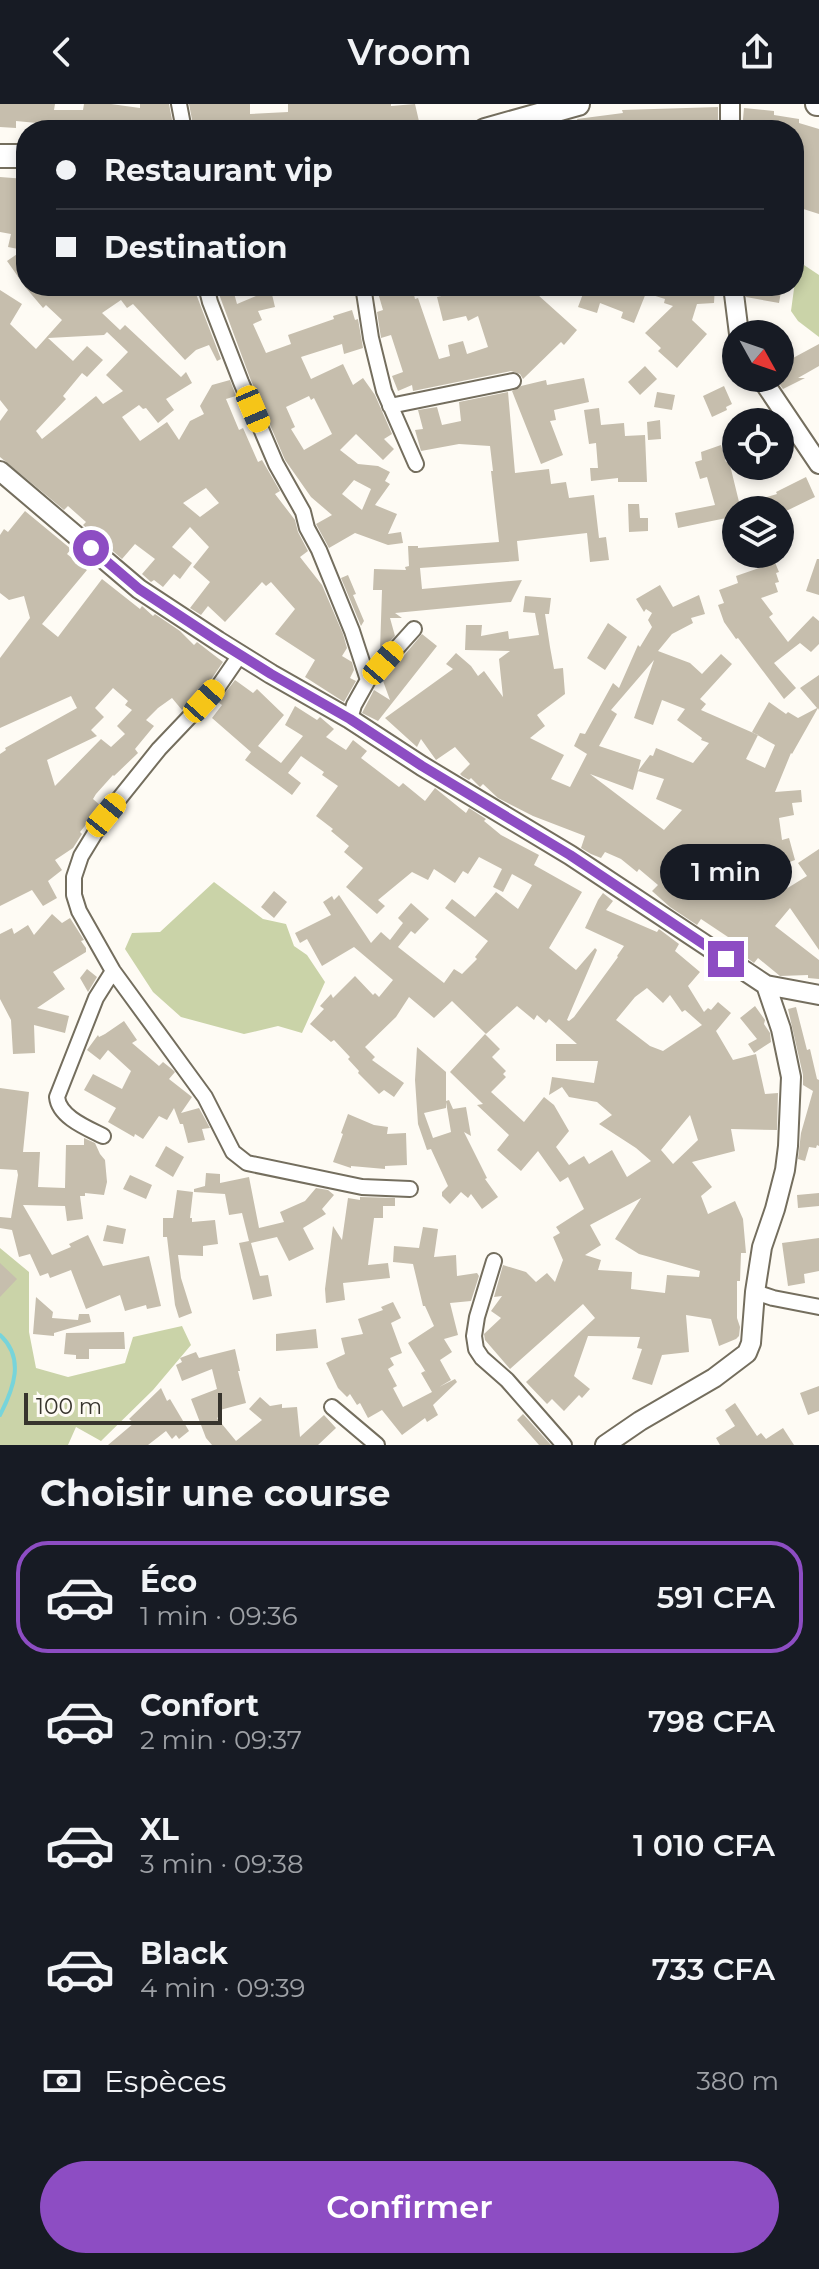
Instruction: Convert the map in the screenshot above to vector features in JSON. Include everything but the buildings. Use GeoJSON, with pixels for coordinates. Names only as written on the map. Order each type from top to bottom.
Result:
{"type":"FeatureCollection","features":[{"type":"Feature","properties":{"kind":"main road"},"geometry":{"type":"LineString","coordinates":[[521,120],[578,104]]}},
{"type":"Feature","properties":{"kind":"street"},"geometry":{"type":"LineString","coordinates":[[208,296],[276,464],[303,512],[307,528],[319,550],[368,680]]}},
{"type":"Feature","properties":{"kind":"street"},"geometry":{"type":"LineString","coordinates":[[365,296],[384,391],[416,464]]}},
{"type":"Feature","properties":{"kind":"street"},"geometry":{"type":"LineString","coordinates":[[734,296],[737,320]]}},
{"type":"Feature","properties":{"kind":"street"},"geometry":{"type":"LineString","coordinates":[[390,406],[513,381]]}},
{"type":"Feature","properties":{"kind":"street"},"geometry":{"type":"LineString","coordinates":[[770,392],[819,464]]}},
{"type":"Feature","properties":{"kind":"street"},"geometry":{"type":"LineString","coordinates":[[0,471],[139,589],[240,655],[570,855],[766,985],[819,995]]}},
{"type":"Feature","properties":{"kind":"street"},"geometry":{"type":"LineString","coordinates":[[350,719],[368,680],[414,629]]}},
{"type":"Feature","properties":{"kind":"street"},"geometry":{"type":"LineString","coordinates":[[240,655],[218,687],[159,749],[114,804],[81,856],[74,877],[74,895],[79,911],[113,971],[205,1097],[233,1152],[240,1159],[362,1187],[410,1189]]}},
{"type":"Feature","properties":{"kind":"street"},"geometry":{"type":"LineString","coordinates":[[103,1136],[80,1125],[62,1110],[57,1097],[96,998],[113,971]]}},
{"type":"Feature","properties":{"kind":"street"},"geometry":{"type":"LineString","coordinates":[[605,1445],[714,1378],[747,1353],[751,1343],[762,1247],[785,1170],[791,1077],[781,1029],[766,985]]}},
{"type":"Feature","properties":{"kind":"street"},"geometry":{"type":"LineString","coordinates":[[494,1261],[477,1317],[474,1336],[476,1349],[564,1445]]}},
{"type":"Feature","properties":{"kind":"street"},"geometry":{"type":"LineString","coordinates":[[755,1292],[819,1307]]}},
{"type":"Feature","properties":{"kind":"street"},"geometry":{"type":"LineString","coordinates":[[332,1407],[377,1445]]}},
{"type":"Feature","properties":{"kind":"green space"},"geometry":{"type":"Polygon","coordinates":[[[804,265],[819,275],[819,337],[798,321],[791,311],[793,296],[804,296],[804,265]]]}},
{"type":"Feature","properties":{"kind":"green space"},"geometry":{"type":"Polygon","coordinates":[[[214,882],[263,919],[286,924],[294,946],[307,955],[325,982],[302,1033],[278,1026],[244,1034],[181,1017],[153,992],[125,949],[132,933],[160,932],[214,882]]]}},
{"type":"Feature","properties":{"kind":"green space"},"geometry":{"type":"Polygon","coordinates":[[[0,1248],[29,1272],[29,1332],[36,1368],[68,1377],[125,1363],[133,1337],[182,1326],[191,1345],[153,1390],[101,1441],[76,1427],[68,1445],[0,1445],[0,1248]]]}},
{"type":"Feature","properties":{"kind":"waterway"},"geometry":{"type":"LineString","coordinates":[[0,1335],[13,1353],[15,1363],[13,1384],[0,1415]]}},
{"type":"Feature","properties":{"kind":"route"},"geometry":{"type":"LineString","coordinates":[[91,548],[139,589],[218,641],[570,855],[726,959]]}}]}
